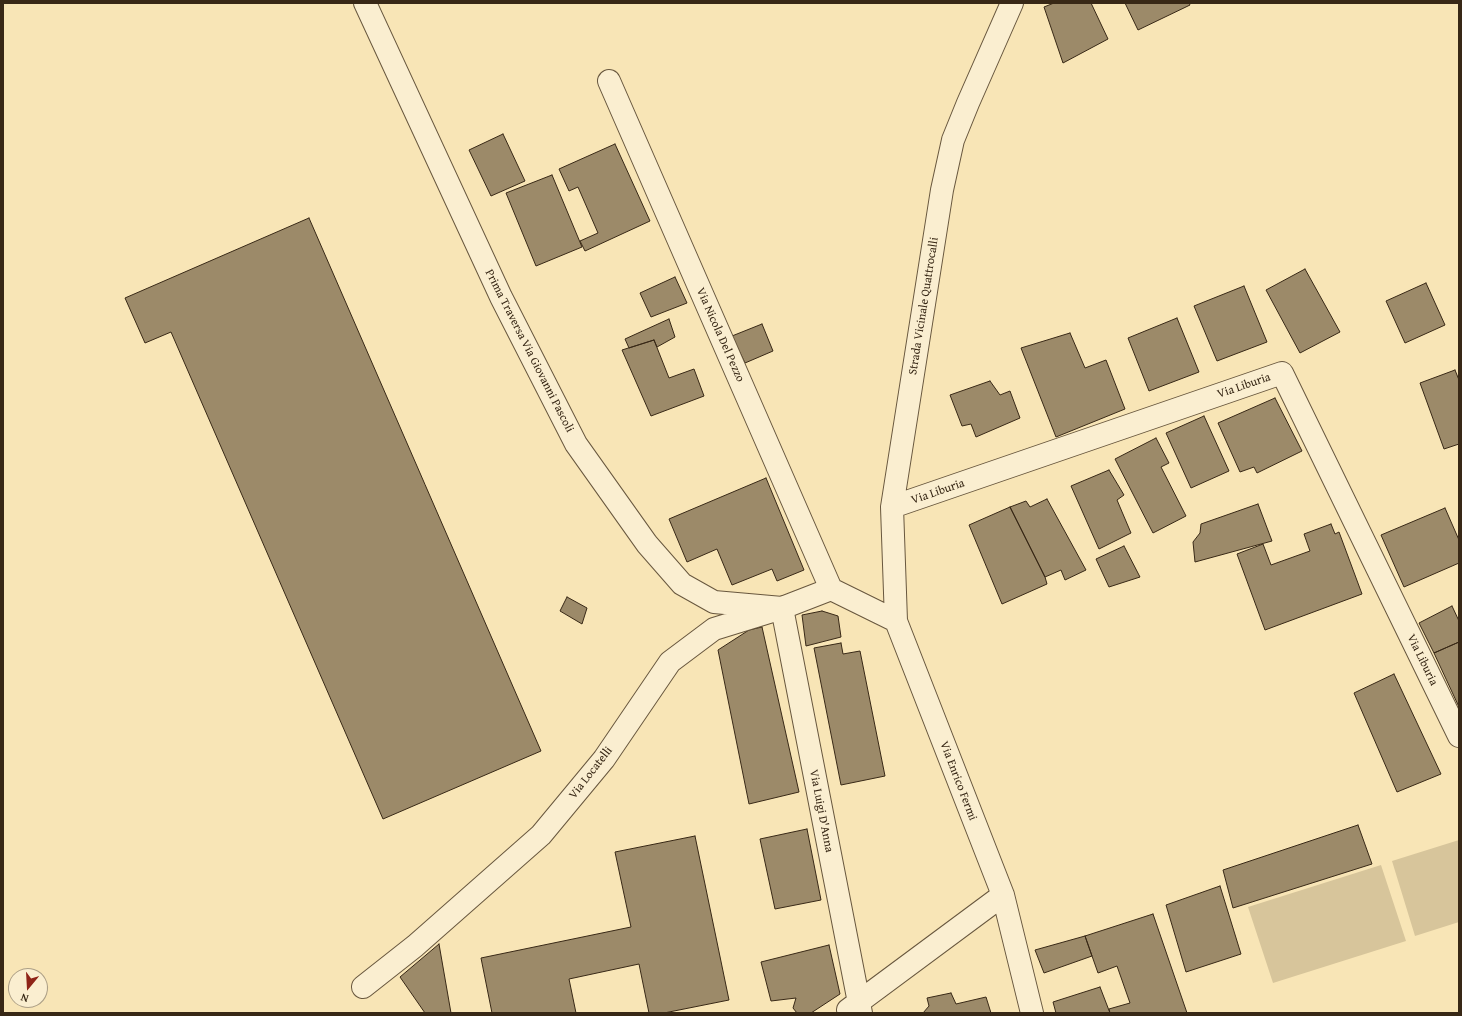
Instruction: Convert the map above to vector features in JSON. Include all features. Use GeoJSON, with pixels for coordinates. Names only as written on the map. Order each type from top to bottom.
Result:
{"type":"FeatureCollection","features":[{"type":"Feature","properties":{"kind":"street","name":"Prima Traversa Via Giovanni Pascoli"},"geometry":{"type":"LineString","coordinates":[[365,3],[501,297],[576,444],[647,544],[682,584],[714,602],[782,608]]}},
{"type":"Feature","properties":{"kind":"street","name":"Strada Vicinale Quattrocalli"},"geometry":{"type":"LineString","coordinates":[[896,621],[892,507],[942,190],[954,140],[968,103],[1012,3]]}},
{"type":"Feature","properties":{"kind":"street","name":"Via Nicola Del Pezzo"},"geometry":{"type":"LineString","coordinates":[[609,81],[831,589]]}},
{"type":"Feature","properties":{"kind":"street","name":"Via Liburia"},"geometry":{"type":"LineString","coordinates":[[892,507],[1282,373],[1459,736]]}},
{"type":"Feature","properties":{"kind":"street","name":"Via Locatelli"},"geometry":{"type":"LineString","coordinates":[[363,987],[415,946],[541,835],[604,759],[670,662],[714,629],[782,608],[831,589]]}},
{"type":"Feature","properties":{"kind":"street"},"geometry":{"type":"LineString","coordinates":[[831,589],[896,621]]}},
{"type":"Feature","properties":{"kind":"street","name":"Via Luigi D'Anna"},"geometry":{"type":"LineString","coordinates":[[782,608],[854,1009]]}},
{"type":"Feature","properties":{"kind":"street","name":"Via Enrico Fermi"},"geometry":{"type":"LineString","coordinates":[[896,621],[1003,895],[1032,1013]]}},
{"type":"Feature","properties":{"kind":"street"},"geometry":{"type":"LineString","coordinates":[[854,1009],[876,989],[1003,895]]}},
{"type":"Feature","properties":{"kind":"shaded area"},"geometry":{"type":"Polygon","coordinates":[[[1459,840],[1459,922],[1415,936],[1392,861],[1459,840]]]}},
{"type":"Feature","properties":{"kind":"shaded area"},"geometry":{"type":"Polygon","coordinates":[[[1381,865],[1406,941],[1273,983],[1248,907],[1381,865]]]}},
{"type":"Feature","properties":{"kind":"building"},"geometry":{"type":"Polygon","coordinates":[[[1054,3],[1091,3],[1108,39],[1063,63],[1044,7],[1054,3]]]}},
{"type":"Feature","properties":{"kind":"building"},"geometry":{"type":"Polygon","coordinates":[[[1125,3],[1189,3],[1190,5],[1138,30],[1125,3]]]}},
{"type":"Feature","properties":{"kind":"building"},"geometry":{"type":"Polygon","coordinates":[[[503,134],[525,181],[491,196],[469,150],[503,134]]]}},
{"type":"Feature","properties":{"kind":"building"},"geometry":{"type":"Polygon","coordinates":[[[615,144],[650,221],[585,251],[580,241],[598,233],[578,187],[569,191],[559,169],[615,144]]]}},
{"type":"Feature","properties":{"kind":"building"},"geometry":{"type":"Polygon","coordinates":[[[552,175],[582,247],[536,266],[506,193],[552,175]]]}},
{"type":"Feature","properties":{"kind":"building"},"geometry":{"type":"Polygon","coordinates":[[[309,218],[541,751],[383,819],[171,332],[145,343],[125,298],[309,218]]]}},
{"type":"Feature","properties":{"kind":"building"},"geometry":{"type":"Polygon","coordinates":[[[1305,269],[1340,332],[1300,353],[1266,290],[1305,269]]]}},
{"type":"Feature","properties":{"kind":"building"},"geometry":{"type":"Polygon","coordinates":[[[675,277],[687,303],[651,317],[640,293],[675,277]]]}},
{"type":"Feature","properties":{"kind":"building"},"geometry":{"type":"Polygon","coordinates":[[[1426,283],[1445,325],[1405,343],[1386,301],[1426,283]]]}},
{"type":"Feature","properties":{"kind":"building"},"geometry":{"type":"Polygon","coordinates":[[[1244,286],[1267,342],[1217,361],[1194,306],[1244,286]]]}},
{"type":"Feature","properties":{"kind":"building"},"geometry":{"type":"Polygon","coordinates":[[[1177,318],[1199,372],[1149,391],[1128,338],[1177,318]]]}},
{"type":"Feature","properties":{"kind":"building"},"geometry":{"type":"Polygon","coordinates":[[[669,319],[675,337],[657,347],[654,340],[629,348],[625,339],[669,319]]]}},
{"type":"Feature","properties":{"kind":"building"},"geometry":{"type":"Polygon","coordinates":[[[762,324],[773,351],[745,363],[732,336],[762,324]]]}},
{"type":"Feature","properties":{"kind":"building"},"geometry":{"type":"Polygon","coordinates":[[[1070,333],[1085,368],[1106,360],[1125,409],[1056,437],[1021,348],[1070,333]]]}},
{"type":"Feature","properties":{"kind":"building"},"geometry":{"type":"Polygon","coordinates":[[[654,340],[669,378],[694,369],[704,396],[651,416],[622,350],[654,340]]]}},
{"type":"Feature","properties":{"kind":"building"},"geometry":{"type":"Polygon","coordinates":[[[1455,370],[1459,380],[1459,444],[1444,449],[1420,383],[1455,370]]]}},
{"type":"Feature","properties":{"kind":"building"},"geometry":{"type":"Polygon","coordinates":[[[990,381],[1000,395],[1010,391],[1020,418],[976,437],[971,424],[962,426],[950,395],[990,381]]]}},
{"type":"Feature","properties":{"kind":"building"},"geometry":{"type":"Polygon","coordinates":[[[1275,398],[1302,451],[1257,473],[1254,467],[1240,472],[1218,423],[1275,398]]]}},
{"type":"Feature","properties":{"kind":"building"},"geometry":{"type":"Polygon","coordinates":[[[1204,416],[1229,471],[1191,488],[1166,433],[1204,416]]]}},
{"type":"Feature","properties":{"kind":"building"},"geometry":{"type":"Polygon","coordinates":[[[1156,438],[1169,463],[1161,467],[1186,516],[1153,533],[1115,459],[1156,438]]]}},
{"type":"Feature","properties":{"kind":"building"},"geometry":{"type":"Polygon","coordinates":[[[1109,470],[1124,495],[1117,500],[1131,533],[1099,549],[1071,486],[1109,470]]]}},
{"type":"Feature","properties":{"kind":"building"},"geometry":{"type":"Polygon","coordinates":[[[766,478],[804,570],[777,581],[772,569],[732,585],[717,549],[687,562],[669,519],[766,478]]]}},
{"type":"Feature","properties":{"kind":"building"},"geometry":{"type":"Polygon","coordinates":[[[1047,499],[1086,570],[1065,580],[1061,570],[1045,577],[1010,507],[1026,501],[1030,507],[1047,499]]]}},
{"type":"Feature","properties":{"kind":"building"},"geometry":{"type":"Polygon","coordinates":[[[1258,504],[1272,541],[1195,562],[1193,542],[1200,533],[1201,524],[1258,504]]]}},
{"type":"Feature","properties":{"kind":"building"},"geometry":{"type":"Polygon","coordinates":[[[1010,507],[1045,577],[1047,584],[1002,604],[969,525],[1010,507]]]}},
{"type":"Feature","properties":{"kind":"building"},"geometry":{"type":"Polygon","coordinates":[[[1445,508],[1459,540],[1459,563],[1404,587],[1381,535],[1445,508]]]}},
{"type":"Feature","properties":{"kind":"building"},"geometry":{"type":"Polygon","coordinates":[[[1331,524],[1335,534],[1339,532],[1362,594],[1265,630],[1237,554],[1263,544],[1271,565],[1310,551],[1304,534],[1331,524]]]}},
{"type":"Feature","properties":{"kind":"building"},"geometry":{"type":"Polygon","coordinates":[[[1124,546],[1140,577],[1109,587],[1096,559],[1124,546]]]}},
{"type":"Feature","properties":{"kind":"building"},"geometry":{"type":"Polygon","coordinates":[[[567,597],[587,608],[582,624],[560,611],[567,597]]]}},
{"type":"Feature","properties":{"kind":"building"},"geometry":{"type":"Polygon","coordinates":[[[1452,606],[1459,621],[1459,642],[1434,653],[1419,623],[1452,606]]]}},
{"type":"Feature","properties":{"kind":"building"},"geometry":{"type":"Polygon","coordinates":[[[822,611],[838,616],[841,637],[806,646],[802,615],[822,611]]]}},
{"type":"Feature","properties":{"kind":"building"},"geometry":{"type":"Polygon","coordinates":[[[762,627],[799,792],[749,804],[718,650],[749,630],[762,627]]]}},
{"type":"Feature","properties":{"kind":"building"},"geometry":{"type":"Polygon","coordinates":[[[1459,642],[1459,707],[1434,653],[1459,642]]]}},
{"type":"Feature","properties":{"kind":"building"},"geometry":{"type":"Polygon","coordinates":[[[841,643],[843,654],[860,651],[885,776],[841,785],[814,648],[841,643]]]}},
{"type":"Feature","properties":{"kind":"building"},"geometry":{"type":"Polygon","coordinates":[[[1394,674],[1441,774],[1397,792],[1354,693],[1394,674]]]}},
{"type":"Feature","properties":{"kind":"building"},"geometry":{"type":"Polygon","coordinates":[[[1358,825],[1372,864],[1233,908],[1223,870],[1358,825]]]}},
{"type":"Feature","properties":{"kind":"building"},"geometry":{"type":"Polygon","coordinates":[[[807,829],[821,900],[775,909],[760,839],[807,829]]]}},
{"type":"Feature","properties":{"kind":"building"},"geometry":{"type":"Polygon","coordinates":[[[695,836],[729,1000],[664,1013],[649,1013],[639,964],[569,979],[576,1013],[492,1013],[481,958],[631,927],[615,852],[695,836]]]}},
{"type":"Feature","properties":{"kind":"building"},"geometry":{"type":"Polygon","coordinates":[[[1220,886],[1241,954],[1186,972],[1166,905],[1220,886]]]}},
{"type":"Feature","properties":{"kind":"building"},"geometry":{"type":"Polygon","coordinates":[[[1153,914],[1187,1013],[1110,1013],[1109,1009],[1130,1003],[1117,966],[1098,973],[1085,936],[1153,914]]]}},
{"type":"Feature","properties":{"kind":"building"},"geometry":{"type":"Polygon","coordinates":[[[1085,936],[1092,956],[1044,973],[1035,950],[1085,936]]]}},
{"type":"Feature","properties":{"kind":"building"},"geometry":{"type":"Polygon","coordinates":[[[439,944],[451,1013],[425,1013],[400,977],[439,944]]]}},
{"type":"Feature","properties":{"kind":"building"},"geometry":{"type":"Polygon","coordinates":[[[829,945],[840,994],[811,1013],[797,1013],[793,1008],[796,998],[771,1001],[761,962],[829,945]]]}},
{"type":"Feature","properties":{"kind":"building"},"geometry":{"type":"Polygon","coordinates":[[[1100,987],[1110,1013],[1056,1013],[1053,1002],[1100,987]]]}},
{"type":"Feature","properties":{"kind":"building"},"geometry":{"type":"Polygon","coordinates":[[[951,993],[956,1004],[986,997],[991,1013],[923,1013],[929,1006],[927,998],[951,993]]]}}]}
